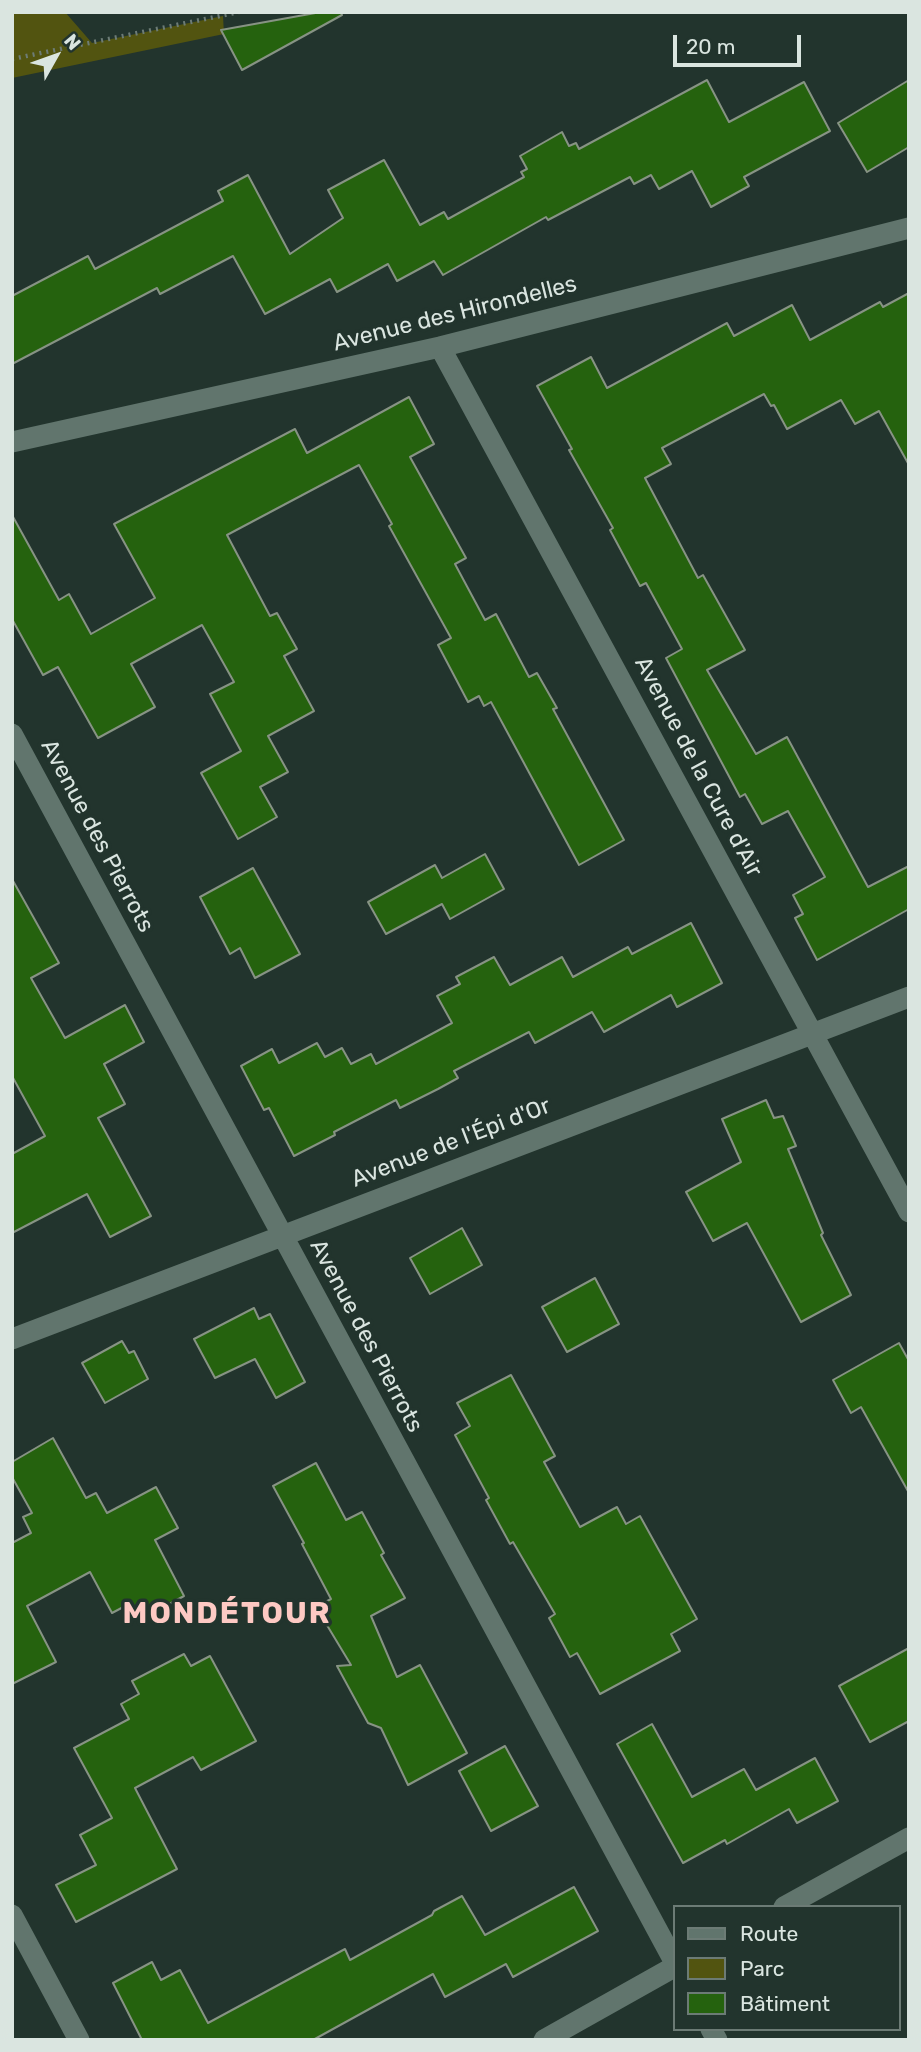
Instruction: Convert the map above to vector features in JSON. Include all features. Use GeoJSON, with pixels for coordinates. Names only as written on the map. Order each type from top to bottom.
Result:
{"type":"FeatureCollection","features":[{"type":"Feature","properties":{"kind":"street","name":"Avenue des Hirondelles"},"geometry":{"type":"LineString","coordinates":[[12,442],[440,347],[909,228]]}},
{"type":"Feature","properties":{"kind":"street","name":"Avenue de la Cure d'Air"},"geometry":{"type":"LineString","coordinates":[[440,347],[909,1212]]}},
{"type":"Feature","properties":{"kind":"street","name":"Avenue des Pierrots"},"geometry":{"type":"LineString","coordinates":[[12,734],[673,1959]]}},
{"type":"Feature","properties":{"kind":"street","name":"Avenue de l'Épi d'Or"},"geometry":{"type":"LineString","coordinates":[[12,1339],[909,996]]}},
{"type":"Feature","properties":{"kind":"street"},"geometry":{"type":"LineString","coordinates":[[788,1905],[909,1838]]}},
{"type":"Feature","properties":{"kind":"street"},"geometry":{"type":"LineString","coordinates":[[12,1915],[79,2040]]}},
{"type":"Feature","properties":{"kind":"street"},"geometry":{"type":"LineString","coordinates":[[544,2040],[673,1969]]}},
{"type":"Feature","properties":{"kind":"path"},"geometry":{"type":"LineString","coordinates":[[12,59],[239,12]]}},
{"type":"Feature","properties":{"kind":"green space"},"geometry":{"type":"Polygon","coordinates":[[[12,12],[65,12],[92,43],[223,16],[224,34],[12,78],[12,12]]]}},
{"type":"Feature","properties":{"kind":"building"},"geometry":{"type":"Polygon","coordinates":[[[321,12],[341,12],[342,15],[242,70],[221,30],[321,12]]]}},
{"type":"Feature","properties":{"kind":"building"},"geometry":{"type":"Polygon","coordinates":[[[707,80],[729,122],[804,82],[830,131],[744,177],[749,186],[711,207],[692,171],[659,189],[651,175],[634,184],[630,177],[548,220],[546,217],[443,275],[434,261],[397,281],[388,264],[337,292],[330,279],[265,314],[233,256],[160,294],[157,288],[12,364],[12,296],[88,256],[95,269],[223,201],[218,191],[248,175],[290,254],[343,218],[328,190],[384,160],[420,225],[444,212],[448,219],[524,177],[521,172],[527,169],[520,156],[562,132],[569,146],[576,143],[579,149],[707,80]]]}},
{"type":"Feature","properties":{"kind":"building"},"geometry":{"type":"Polygon","coordinates":[[[909,80],[909,147],[867,172],[838,123],[909,80]]]}},
{"type":"Feature","properties":{"kind":"building"},"geometry":{"type":"Polygon","coordinates":[[[909,293],[909,465],[879,411],[855,424],[841,400],[787,429],[774,405],[771,406],[764,394],[662,448],[671,464],[645,478],[698,578],[703,575],[745,650],[707,670],[756,754],[787,737],[868,887],[909,866],[909,909],[817,960],[795,918],[803,914],[793,895],[825,877],[788,811],[762,824],[745,794],[740,797],[666,658],[682,649],[646,583],[640,586],[610,530],[613,528],[537,386],[591,357],[607,388],[727,323],[734,336],[792,305],[810,340],[880,302],[883,307],[909,293]]]}},
{"type":"Feature","properties":{"kind":"building"},"geometry":{"type":"Polygon","coordinates":[[[409,397],[434,444],[410,457],[466,558],[455,564],[485,620],[496,614],[529,677],[537,673],[557,708],[553,709],[624,840],[579,865],[491,702],[484,706],[479,696],[468,702],[438,645],[451,638],[389,526],[392,524],[359,465],[227,535],[270,616],[277,613],[297,649],[284,656],[314,711],[268,736],[288,772],[260,787],[277,817],[238,839],[201,773],[241,751],[210,694],[234,682],[202,625],[131,664],[155,707],[98,738],[58,667],[43,675],[12,619],[12,515],[59,600],[69,594],[91,634],[155,598],[114,524],[295,429],[307,453],[409,397]]]}},
{"type":"Feature","properties":{"kind":"building"},"geometry":{"type":"Polygon","coordinates":[[[485,854],[504,889],[450,919],[442,904],[386,934],[368,902],[435,865],[442,878],[485,854]]]}},
{"type":"Feature","properties":{"kind":"building"},"geometry":{"type":"Polygon","coordinates":[[[253,868],[300,954],[255,978],[240,948],[230,954],[200,897],[253,868]]]}},
{"type":"Feature","properties":{"kind":"building"},"geometry":{"type":"Polygon","coordinates":[[[12,879],[59,963],[31,978],[65,1038],[125,1005],[144,1042],[104,1064],[125,1104],[98,1118],[151,1216],[110,1237],[87,1194],[12,1233],[12,1154],[45,1136],[12,1076],[12,879]]]}},
{"type":"Feature","properties":{"kind":"building"},"geometry":{"type":"Polygon","coordinates":[[[691,923],[722,983],[677,1007],[671,995],[604,1032],[592,1012],[535,1043],[529,1032],[454,1071],[458,1078],[438,1089],[400,1108],[396,1100],[294,1156],[269,1108],[264,1110],[241,1066],[272,1049],[279,1063],[317,1043],[325,1057],[342,1048],[351,1064],[371,1054],[376,1064],[452,1023],[437,996],[460,984],[456,977],[494,957],[510,985],[562,957],[573,977],[628,947],[632,954],[691,923]]]}},
{"type":"Feature","properties":{"kind":"building"},"geometry":{"type":"Polygon","coordinates":[[[766,1100],[774,1118],[783,1116],[796,1146],[788,1149],[823,1233],[821,1235],[851,1295],[801,1322],[747,1223],[713,1241],[686,1192],[741,1162],[722,1119],[766,1100]]]}},
{"type":"Feature","properties":{"kind":"building"},"geometry":{"type":"Polygon","coordinates":[[[462,1228],[482,1265],[430,1294],[410,1258],[462,1228]]]}},
{"type":"Feature","properties":{"kind":"building"},"geometry":{"type":"Polygon","coordinates":[[[595,1278],[619,1324],[567,1352],[542,1307],[595,1278]]]}},
{"type":"Feature","properties":{"kind":"building"},"geometry":{"type":"Polygon","coordinates":[[[254,1308],[259,1319],[270,1314],[305,1382],[276,1398],[255,1359],[215,1378],[194,1339],[254,1308]]]}},
{"type":"Feature","properties":{"kind":"building"},"geometry":{"type":"Polygon","coordinates":[[[122,1341],[129,1353],[134,1351],[148,1379],[105,1403],[82,1363],[122,1341]]]}},
{"type":"Feature","properties":{"kind":"building"},"geometry":{"type":"Polygon","coordinates":[[[899,1343],[909,1361],[909,1493],[861,1407],[851,1413],[833,1380],[899,1343]]]}},
{"type":"Feature","properties":{"kind":"building"},"geometry":{"type":"Polygon","coordinates":[[[511,1375],[555,1456],[544,1462],[580,1527],[617,1507],[626,1524],[640,1516],[697,1619],[671,1634],[680,1651],[600,1694],[577,1653],[570,1657],[549,1618],[555,1614],[513,1542],[510,1544],[455,1435],[470,1426],[457,1403],[511,1375]]]}},
{"type":"Feature","properties":{"kind":"building"},"geometry":{"type":"Polygon","coordinates":[[[53,1438],[86,1498],[96,1493],[107,1513],[156,1487],[178,1528],[155,1540],[184,1596],[138,1621],[129,1604],[112,1613],[90,1572],[27,1606],[56,1662],[12,1684],[12,1543],[31,1533],[23,1517],[32,1513],[12,1477],[12,1462],[53,1438]]]}},
{"type":"Feature","properties":{"kind":"building"},"geometry":{"type":"Polygon","coordinates":[[[316,1463],[346,1520],[362,1512],[384,1553],[381,1555],[405,1598],[371,1616],[397,1677],[420,1665],[467,1753],[408,1785],[381,1728],[368,1723],[337,1666],[351,1665],[316,1607],[331,1599],[273,1486],[316,1463]]]}},
{"type":"Feature","properties":{"kind":"building"},"geometry":{"type":"Polygon","coordinates":[[[909,1648],[909,1721],[870,1742],[839,1686],[909,1648]]]}},
{"type":"Feature","properties":{"kind":"building"},"geometry":{"type":"Polygon","coordinates":[[[184,1654],[191,1666],[210,1656],[256,1741],[201,1770],[193,1757],[135,1788],[177,1869],[76,1922],[56,1885],[96,1865],[80,1835],[112,1818],[74,1748],[129,1719],[121,1704],[139,1694],[132,1681],[184,1654]]]}},
{"type":"Feature","properties":{"kind":"building"},"geometry":{"type":"Polygon","coordinates":[[[652,1724],[692,1797],[744,1769],[756,1790],[815,1758],[838,1801],[797,1823],[789,1809],[727,1844],[725,1840],[683,1863],[617,1744],[652,1724]]]}},
{"type":"Feature","properties":{"kind":"building"},"geometry":{"type":"Polygon","coordinates":[[[505,1746],[538,1806],[491,1831],[459,1771],[505,1746]]]}},
{"type":"Feature","properties":{"kind":"building"},"geometry":{"type":"Polygon","coordinates":[[[574,1887],[598,1931],[513,1977],[506,1964],[445,1997],[433,1974],[313,2040],[142,2040],[113,1983],[152,1962],[161,1980],[180,1970],[208,2023],[345,1949],[350,1960],[462,1896],[485,1935],[574,1887]]]}},
{"type":"Feature","properties":{"kind":"district","name":"MONDÉTOUR"},"geometry":{"type":"Point","coordinates":[227,1614]}}]}
